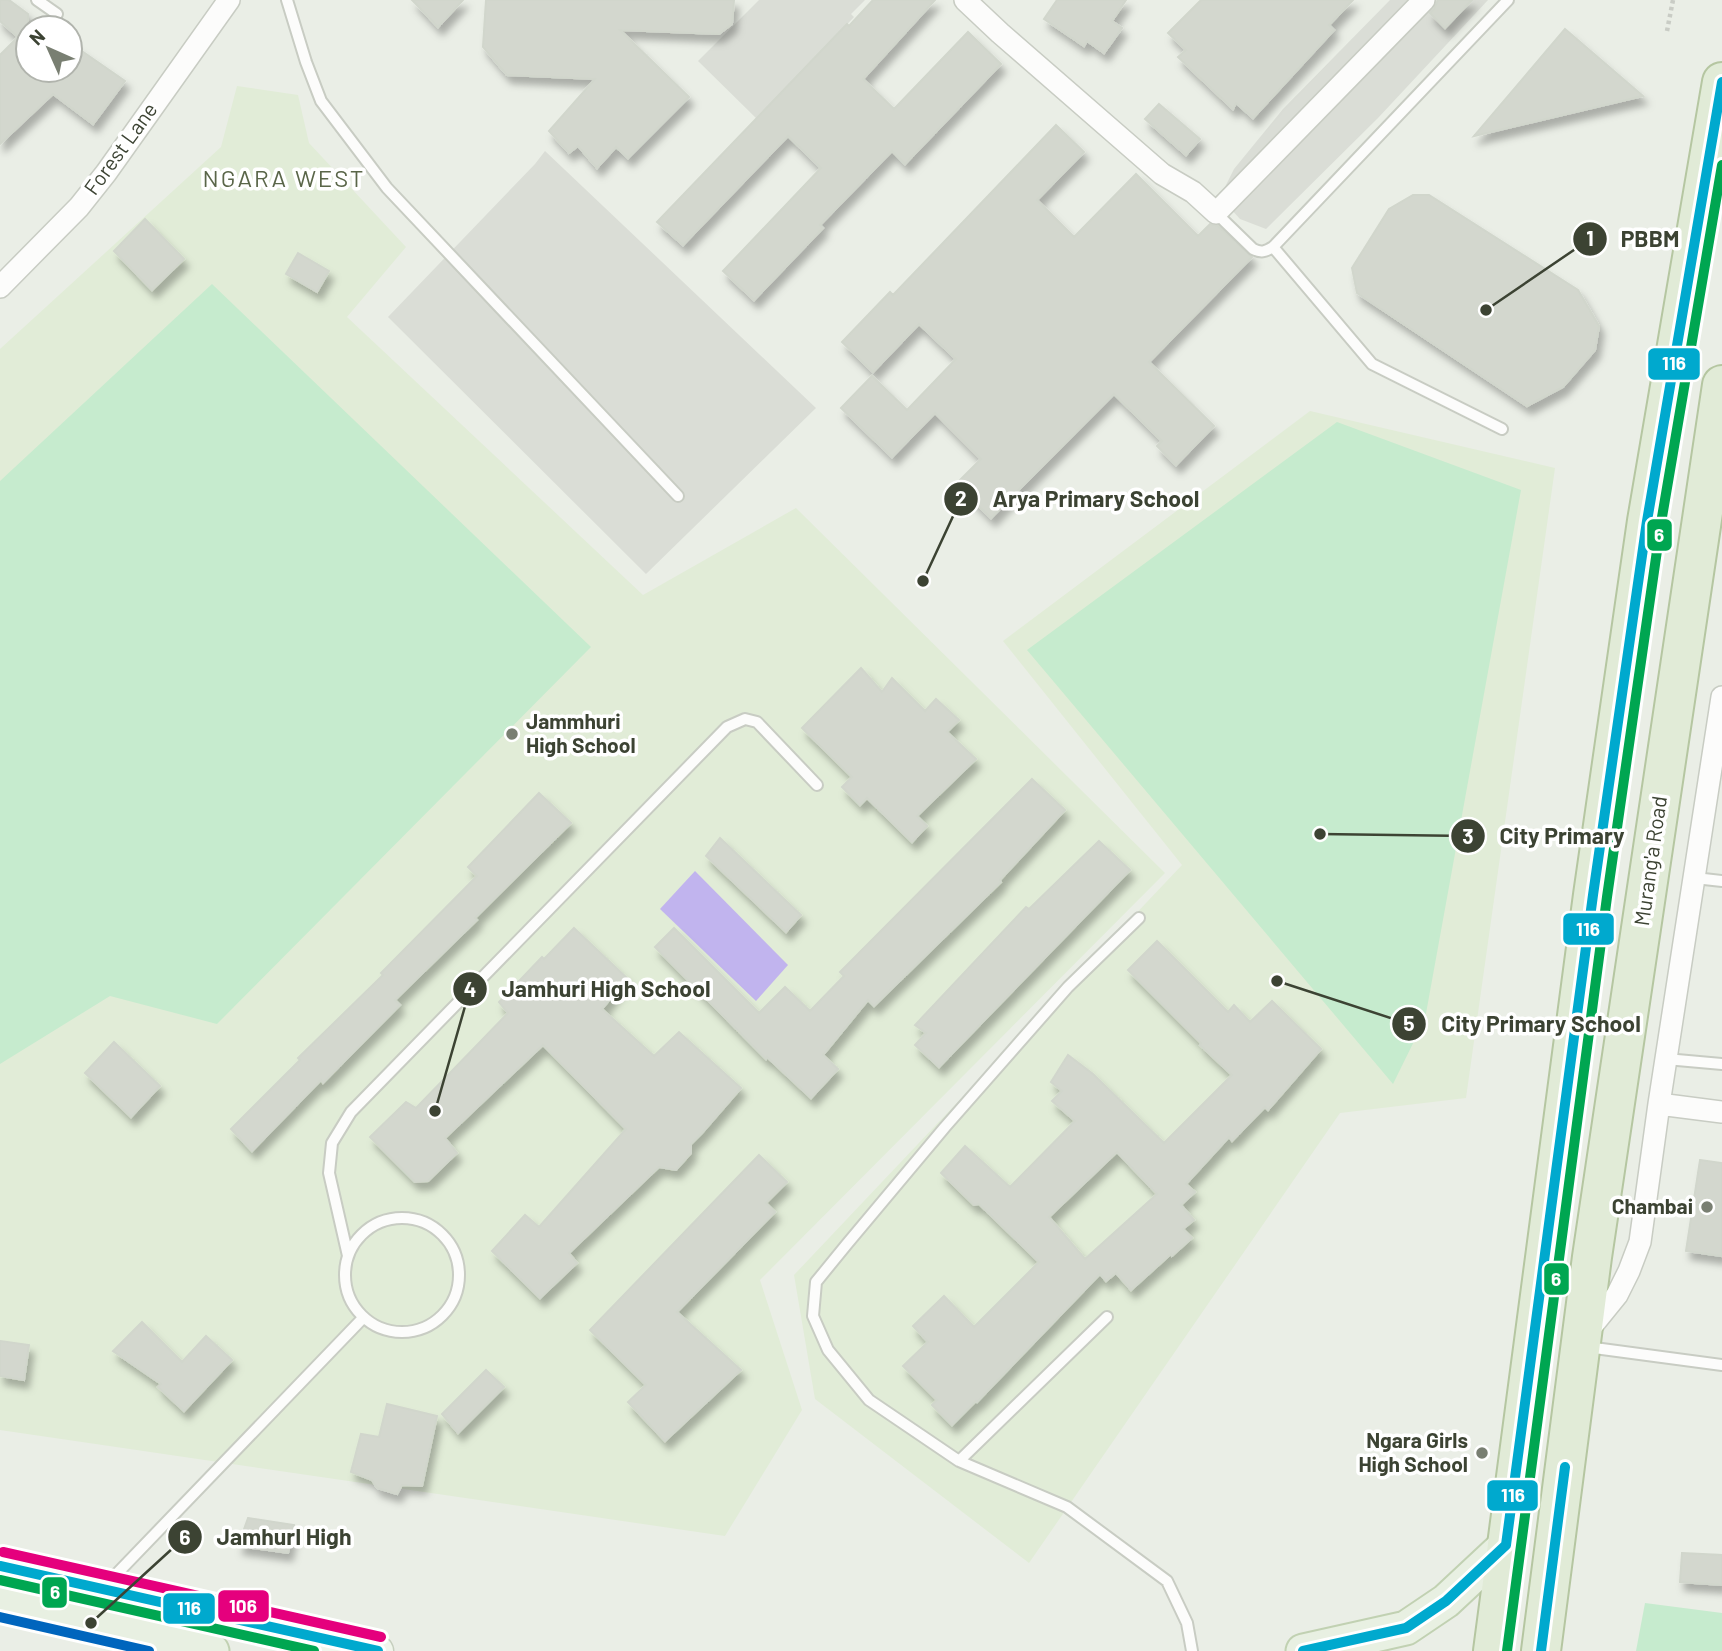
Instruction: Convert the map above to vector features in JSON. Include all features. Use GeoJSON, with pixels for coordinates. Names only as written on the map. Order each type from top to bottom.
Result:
{"type":"FeatureCollection","features":[{"type":"Feature","properties":{"kind":"highway"},"geometry":{"type":"LineString","coordinates":[[1493,1651],[1591,909],[1645,534],[1722,82]]}},
{"type":"Feature","properties":{"kind":"highway","name":"Murang'a Road"},"geometry":{"type":"LineString","coordinates":[[1541,1651],[1594,1244],[1722,385]]}},
{"type":"Feature","properties":{"kind":"main road"},"geometry":{"type":"LineString","coordinates":[[1303,1651],[1398,1639],[1446,1601],[1506,1545]]}},
{"type":"Feature","properties":{"kind":"main road"},"geometry":{"type":"LineString","coordinates":[[0,1566],[378,1651]]}},
{"type":"Feature","properties":{"kind":"main road"},"geometry":{"type":"LineString","coordinates":[[0,1603],[111,1640],[212,1651]]}},
{"type":"Feature","properties":{"kind":"street","name":"Forest Lane"},"geometry":{"type":"LineString","coordinates":[[0,287],[79,207],[229,0]]}},
{"type":"Feature","properties":{"kind":"street"},"geometry":{"type":"LineString","coordinates":[[965,0],[1162,174],[1193,192],[1216,213],[1424,0]]}},
{"type":"Feature","properties":{"kind":"street"},"geometry":{"type":"LineString","coordinates":[[1582,1342],[1617,1295],[1640,1242],[1666,1059],[1719,743],[1722,697]]}},
{"type":"Feature","properties":{"kind":"street"},"geometry":{"type":"LineString","coordinates":[[1659,1104],[1722,1112]]}},
{"type":"Feature","properties":{"kind":"lane"},"geometry":{"type":"LineString","coordinates":[[37,0],[57,14]]}},
{"type":"Feature","properties":{"kind":"lane"},"geometry":{"type":"LineString","coordinates":[[287,0],[321,101],[387,188],[678,496]]}},
{"type":"Feature","properties":{"kind":"lane"},"geometry":{"type":"LineString","coordinates":[[1216,213],[1253,249],[1259,252],[1273,247],[1508,0]]}},
{"type":"Feature","properties":{"kind":"lane"},"geometry":{"type":"LineString","coordinates":[[1273,247],[1372,364],[1502,429]]}},
{"type":"Feature","properties":{"kind":"lane"},"geometry":{"type":"LineString","coordinates":[[348,1256],[330,1173],[332,1143],[351,1112],[727,727],[745,719],[757,722],[817,785]]}},
{"type":"Feature","properties":{"kind":"lane"},"geometry":{"type":"LineString","coordinates":[[1695,878],[1722,881]]}},
{"type":"Feature","properties":{"kind":"lane"},"geometry":{"type":"LineString","coordinates":[[1139,918],[1068,988],[945,1127],[816,1282],[813,1316],[828,1350],[869,1400],[959,1461],[1067,1507],[1167,1581],[1187,1623],[1192,1651]]}},
{"type":"Feature","properties":{"kind":"lane"},"geometry":{"type":"LineString","coordinates":[[1666,1059],[1722,1064]]}},
{"type":"Feature","properties":{"kind":"lane"},"geometry":{"type":"LineString","coordinates":[[405,1218],[422,1222],[438,1231],[450,1245],[457,1261],[459,1279],[454,1297],[445,1312],[431,1324],[414,1331],[396,1332],[379,1328],[363,1318],[350,1300],[344,1278],[348,1256],[357,1240],[370,1227],[387,1220],[405,1218]]}},
{"type":"Feature","properties":{"kind":"lane"},"geometry":{"type":"LineString","coordinates":[[959,1461],[1107,1317]]}},
{"type":"Feature","properties":{"kind":"lane"},"geometry":{"type":"LineString","coordinates":[[102,1589],[363,1318]]}},
{"type":"Feature","properties":{"kind":"lane"},"geometry":{"type":"LineString","coordinates":[[1582,1342],[1722,1365]]}},
{"type":"Feature","properties":{"kind":"path"},"geometry":{"type":"LineString","coordinates":[[1667,32],[1674,0]]}},
{"type":"Feature","properties":{"kind":"shaded area"},"geometry":{"type":"Polygon","coordinates":[[[759,0],[865,0],[851,14],[854,17],[757,119],[698,61],[759,0]]]}},
{"type":"Feature","properties":{"kind":"shaded area"},"geometry":{"type":"Polygon","coordinates":[[[1390,0],[1488,0],[1378,118],[1266,229],[1240,219],[1220,197],[1234,169],[1283,109],[1390,0]]]}},
{"type":"Feature","properties":{"kind":"shaded area","name":"Jammhuri High School"},"geometry":{"type":"Polygon","coordinates":[[[237,86],[298,95],[309,143],[406,247],[347,317],[643,595],[796,508],[1165,873],[760,1280],[802,1410],[725,1536],[0,1430],[0,349],[221,147],[237,86]]]}},
{"type":"Feature","properties":{"kind":"shaded area"},"geometry":{"type":"Polygon","coordinates":[[[545,151],[816,408],[646,574],[388,317],[545,151]]]}},
{"type":"Feature","properties":{"kind":"shaded area"},"geometry":{"type":"Polygon","coordinates":[[[1310,411],[1555,468],[1466,1098],[1340,1113],[1029,1563],[815,1399],[794,1275],[1182,865],[1003,641],[1310,411]]]}},
{"type":"Feature","properties":{"kind":"shaded area"},"geometry":{"type":"Polygon","coordinates":[[[695,871],[788,965],[756,1001],[660,909],[695,871]]]}},
{"type":"Feature","properties":{"kind":"green space"},"geometry":{"type":"Polygon","coordinates":[[[212,284],[591,647],[217,1024],[110,996],[0,1064],[0,481],[212,284]]]}},
{"type":"Feature","properties":{"kind":"green space"},"geometry":{"type":"Polygon","coordinates":[[[1337,422],[1521,490],[1425,1019],[1393,1084],[1027,650],[1337,422]]]}},
{"type":"Feature","properties":{"kind":"green space"},"geometry":{"type":"Polygon","coordinates":[[[1645,1603],[1722,1613],[1722,1651],[1636,1651],[1645,1603]]]}},
{"type":"Feature","properties":{"kind":"building"},"geometry":{"type":"Polygon","coordinates":[[[0,0],[9,0],[28,14],[14,14],[14,33],[0,21],[0,0]]]}},
{"type":"Feature","properties":{"kind":"building"},"geometry":{"type":"Polygon","coordinates":[[[412,0],[463,0],[438,27],[412,0]]]}},
{"type":"Feature","properties":{"kind":"building"},"geometry":{"type":"Polygon","coordinates":[[[486,0],[734,0],[732,24],[719,34],[620,30],[689,97],[628,158],[616,147],[597,168],[578,146],[569,153],[549,131],[595,79],[507,75],[483,47],[486,0]]]}},
{"type":"Feature","properties":{"kind":"building"},"geometry":{"type":"Polygon","coordinates":[[[873,0],[935,0],[863,79],[894,109],[968,32],[1001,64],[905,164],[892,151],[820,225],[823,228],[754,300],[723,271],[821,168],[788,136],[683,245],[657,222],[873,0]]]}},
{"type":"Feature","properties":{"kind":"building"},"geometry":{"type":"Polygon","coordinates":[[[1057,0],[1126,0],[1112,21],[1122,28],[1104,53],[1087,41],[1084,46],[1044,19],[1057,0]]]}},
{"type":"Feature","properties":{"kind":"building"},"geometry":{"type":"Polygon","coordinates":[[[1201,0],[1353,0],[1329,25],[1334,30],[1253,118],[1236,103],[1233,109],[1178,57],[1186,50],[1168,33],[1201,0]]]}},
{"type":"Feature","properties":{"kind":"building"},"geometry":{"type":"Polygon","coordinates":[[[1438,0],[1472,0],[1445,28],[1430,13],[1438,0]]]}},
{"type":"Feature","properties":{"kind":"building"},"geometry":{"type":"Polygon","coordinates":[[[1565,29],[1643,96],[1474,136],[1565,29]]]}},
{"type":"Feature","properties":{"kind":"building"},"geometry":{"type":"Polygon","coordinates":[[[14,41],[14,84],[84,84],[84,53],[125,81],[93,124],[53,94],[0,144],[0,55],[14,41]]]}},
{"type":"Feature","properties":{"kind":"building"},"geometry":{"type":"Polygon","coordinates":[[[1159,104],[1200,139],[1186,155],[1145,119],[1159,104]]]}},
{"type":"Feature","properties":{"kind":"building"},"geometry":{"type":"Polygon","coordinates":[[[1056,125],[1084,152],[1037,200],[1074,237],[1136,174],[1198,236],[1210,224],[1218,226],[1252,257],[1149,362],[1214,426],[1176,465],[1157,446],[1162,441],[1114,394],[991,518],[956,484],[981,459],[935,413],[892,457],[841,408],[872,376],[907,410],[956,359],[919,324],[873,372],[842,342],[890,292],[893,295],[1056,125]]]}},
{"type":"Feature","properties":{"kind":"building"},"geometry":{"type":"Polygon","coordinates":[[[1413,195],[1429,195],[1578,290],[1599,326],[1595,350],[1563,387],[1527,406],[1357,293],[1352,268],[1389,209],[1413,195]]]}},
{"type":"Feature","properties":{"kind":"building"},"geometry":{"type":"Polygon","coordinates":[[[145,219],[184,259],[152,290],[114,251],[145,219]]]}},
{"type":"Feature","properties":{"kind":"building"},"geometry":{"type":"Polygon","coordinates":[[[298,253],[329,271],[317,292],[286,274],[298,253]]]}},
{"type":"Feature","properties":{"kind":"building"},"geometry":{"type":"Polygon","coordinates":[[[861,668],[882,692],[892,678],[925,711],[936,699],[959,720],[947,732],[976,759],[917,816],[927,826],[912,842],[867,798],[860,805],[842,787],[852,777],[802,728],[861,668]]]}},
{"type":"Feature","properties":{"kind":"building"},"geometry":{"type":"Polygon","coordinates":[[[1032,779],[1065,810],[1001,882],[874,1006],[868,1000],[823,1055],[838,1069],[811,1098],[767,1057],[766,1059],[655,947],[674,928],[759,1013],[785,987],[810,1011],[844,976],[840,972],[1032,779]]]}},
{"type":"Feature","properties":{"kind":"building"},"geometry":{"type":"Polygon","coordinates":[[[539,793],[571,823],[395,1000],[400,1005],[252,1151],[231,1129],[477,876],[468,867],[539,793]]]}},
{"type":"Feature","properties":{"kind":"building"},"geometry":{"type":"Polygon","coordinates":[[[720,838],[801,915],[786,932],[706,856],[720,838]]]}},
{"type":"Feature","properties":{"kind":"building"},"geometry":{"type":"Polygon","coordinates":[[[1099,841],[1130,870],[939,1067],[915,1045],[926,1033],[915,1025],[1026,907],[1029,909],[1099,841]]]}},
{"type":"Feature","properties":{"kind":"building"},"geometry":{"type":"Polygon","coordinates":[[[574,928],[627,978],[602,1009],[654,1056],[679,1032],[741,1088],[691,1144],[691,1153],[676,1170],[659,1167],[569,1253],[577,1263],[540,1298],[492,1251],[525,1215],[539,1227],[626,1129],[543,1045],[445,1138],[457,1153],[428,1181],[415,1182],[370,1137],[406,1102],[416,1108],[508,1013],[499,1002],[574,928]]]}},
{"type":"Feature","properties":{"kind":"building"},"geometry":{"type":"Polygon","coordinates":[[[1157,941],[1228,1012],[1234,1005],[1250,1022],[1272,1001],[1321,1049],[1268,1110],[1265,1107],[1232,1141],[1229,1137],[1186,1184],[1195,1192],[1181,1205],[1194,1220],[1183,1229],[1192,1238],[1131,1290],[1116,1273],[1106,1281],[1100,1274],[952,1425],[932,1405],[937,1400],[903,1366],[928,1342],[913,1326],[944,1296],[974,1327],[1039,1262],[979,1204],[974,1205],[941,1173],[965,1146],[1010,1187],[1075,1121],[1052,1101],[1062,1091],[1051,1082],[1068,1055],[1093,1074],[1164,1143],[1232,1075],[1128,970],[1157,941]],[[1117,1152],[1049,1217],[1085,1259],[1157,1194],[1117,1152]]]}},
{"type":"Feature","properties":{"kind":"building"},"geometry":{"type":"Polygon","coordinates":[[[114,1042],[160,1086],[131,1117],[85,1073],[114,1042]]]}},
{"type":"Feature","properties":{"kind":"building"},"geometry":{"type":"Polygon","coordinates":[[[759,1155],[787,1182],[766,1203],[775,1212],[677,1312],[741,1370],[665,1441],[628,1402],[646,1385],[590,1330],[759,1155]]]}},
{"type":"Feature","properties":{"kind":"building","name":"Chambai"},"geometry":{"type":"Polygon","coordinates":[[[1700,1160],[1722,1163],[1722,1256],[1686,1251],[1700,1160]]]}},
{"type":"Feature","properties":{"kind":"building"},"geometry":{"type":"Polygon","coordinates":[[[142,1322],[182,1362],[206,1336],[232,1360],[184,1411],[158,1387],[161,1384],[113,1351],[142,1322]]]}},
{"type":"Feature","properties":{"kind":"building"},"geometry":{"type":"Polygon","coordinates":[[[0,1341],[29,1345],[24,1380],[0,1376],[0,1341]]]}},
{"type":"Feature","properties":{"kind":"building"},"geometry":{"type":"Polygon","coordinates":[[[486,1370],[504,1387],[458,1433],[442,1414],[486,1370]]]}},
{"type":"Feature","properties":{"kind":"building"},"geometry":{"type":"Polygon","coordinates":[[[387,1404],[437,1416],[422,1486],[402,1485],[397,1494],[377,1488],[372,1480],[351,1472],[361,1434],[379,1437],[387,1404]]]}},
{"type":"Feature","properties":{"kind":"building"},"geometry":{"type":"Polygon","coordinates":[[[248,1518],[294,1525],[288,1553],[238,1546],[248,1518]]]}},
{"type":"Feature","properties":{"kind":"building"},"geometry":{"type":"Polygon","coordinates":[[[1682,1553],[1722,1555],[1722,1585],[1680,1582],[1682,1553]]]}},
{"type":"Feature","properties":{"kind":"transit line","name":"116"},"geometry":{"type":"LineString","coordinates":[[1303,1651],[1406,1628],[1446,1601],[1506,1545],[1593,895],[1647,521],[1722,82]]}},
{"type":"Feature","properties":{"kind":"transit line","name":"6"},"geometry":{"type":"LineString","coordinates":[[1507,1651],[1607,897],[1661,523],[1722,165]]}},
{"type":"Feature","properties":{"kind":"transit line","name":"116"},"geometry":{"type":"LineString","coordinates":[[1541,1651],[1565,1467]]}},
{"type":"Feature","properties":{"kind":"transit line","name":"106"},"geometry":{"type":"LineString","coordinates":[[3,1552],[381,1637]]}},
{"type":"Feature","properties":{"kind":"transit line","name":"116"},"geometry":{"type":"LineString","coordinates":[[0,1566],[378,1651]]}},
{"type":"Feature","properties":{"kind":"transit line","name":"6"},"geometry":{"type":"LineString","coordinates":[[0,1580],[314,1651]]}},
{"type":"Feature","properties":{"kind":"transit line"},"geometry":{"type":"LineString","coordinates":[[0,1617],[149,1651]]}},
{"type":"Feature","properties":{"kind":"place","name":"PBBM"},"geometry":{"type":"Point","coordinates":[1486,310]}},
{"type":"Feature","properties":{"kind":"place","name":"Arya Primary School"},"geometry":{"type":"Point","coordinates":[923,581]}},
{"type":"Feature","properties":{"kind":"place","name":"Jammhuri High School"},"geometry":{"type":"Point","coordinates":[512,734]}},
{"type":"Feature","properties":{"kind":"place","name":"City Primary"},"geometry":{"type":"Point","coordinates":[1320,834]}},
{"type":"Feature","properties":{"kind":"place","name":"City Primary School"},"geometry":{"type":"Point","coordinates":[1277,981]}},
{"type":"Feature","properties":{"kind":"place","name":"Jamhuri High School"},"geometry":{"type":"Point","coordinates":[435,1111]}},
{"type":"Feature","properties":{"kind":"place","name":"Chambai"},"geometry":{"type":"Point","coordinates":[1707,1207]}},
{"type":"Feature","properties":{"kind":"place","name":"Ngara Girls High School"},"geometry":{"type":"Point","coordinates":[1482,1453]}},
{"type":"Feature","properties":{"kind":"place","name":"JamhurI High"},"geometry":{"type":"Point","coordinates":[91,1623]}},
{"type":"Feature","properties":{"kind":"district","name":"NGARA WEST"},"geometry":{"type":"Point","coordinates":[284,179]}}]}
